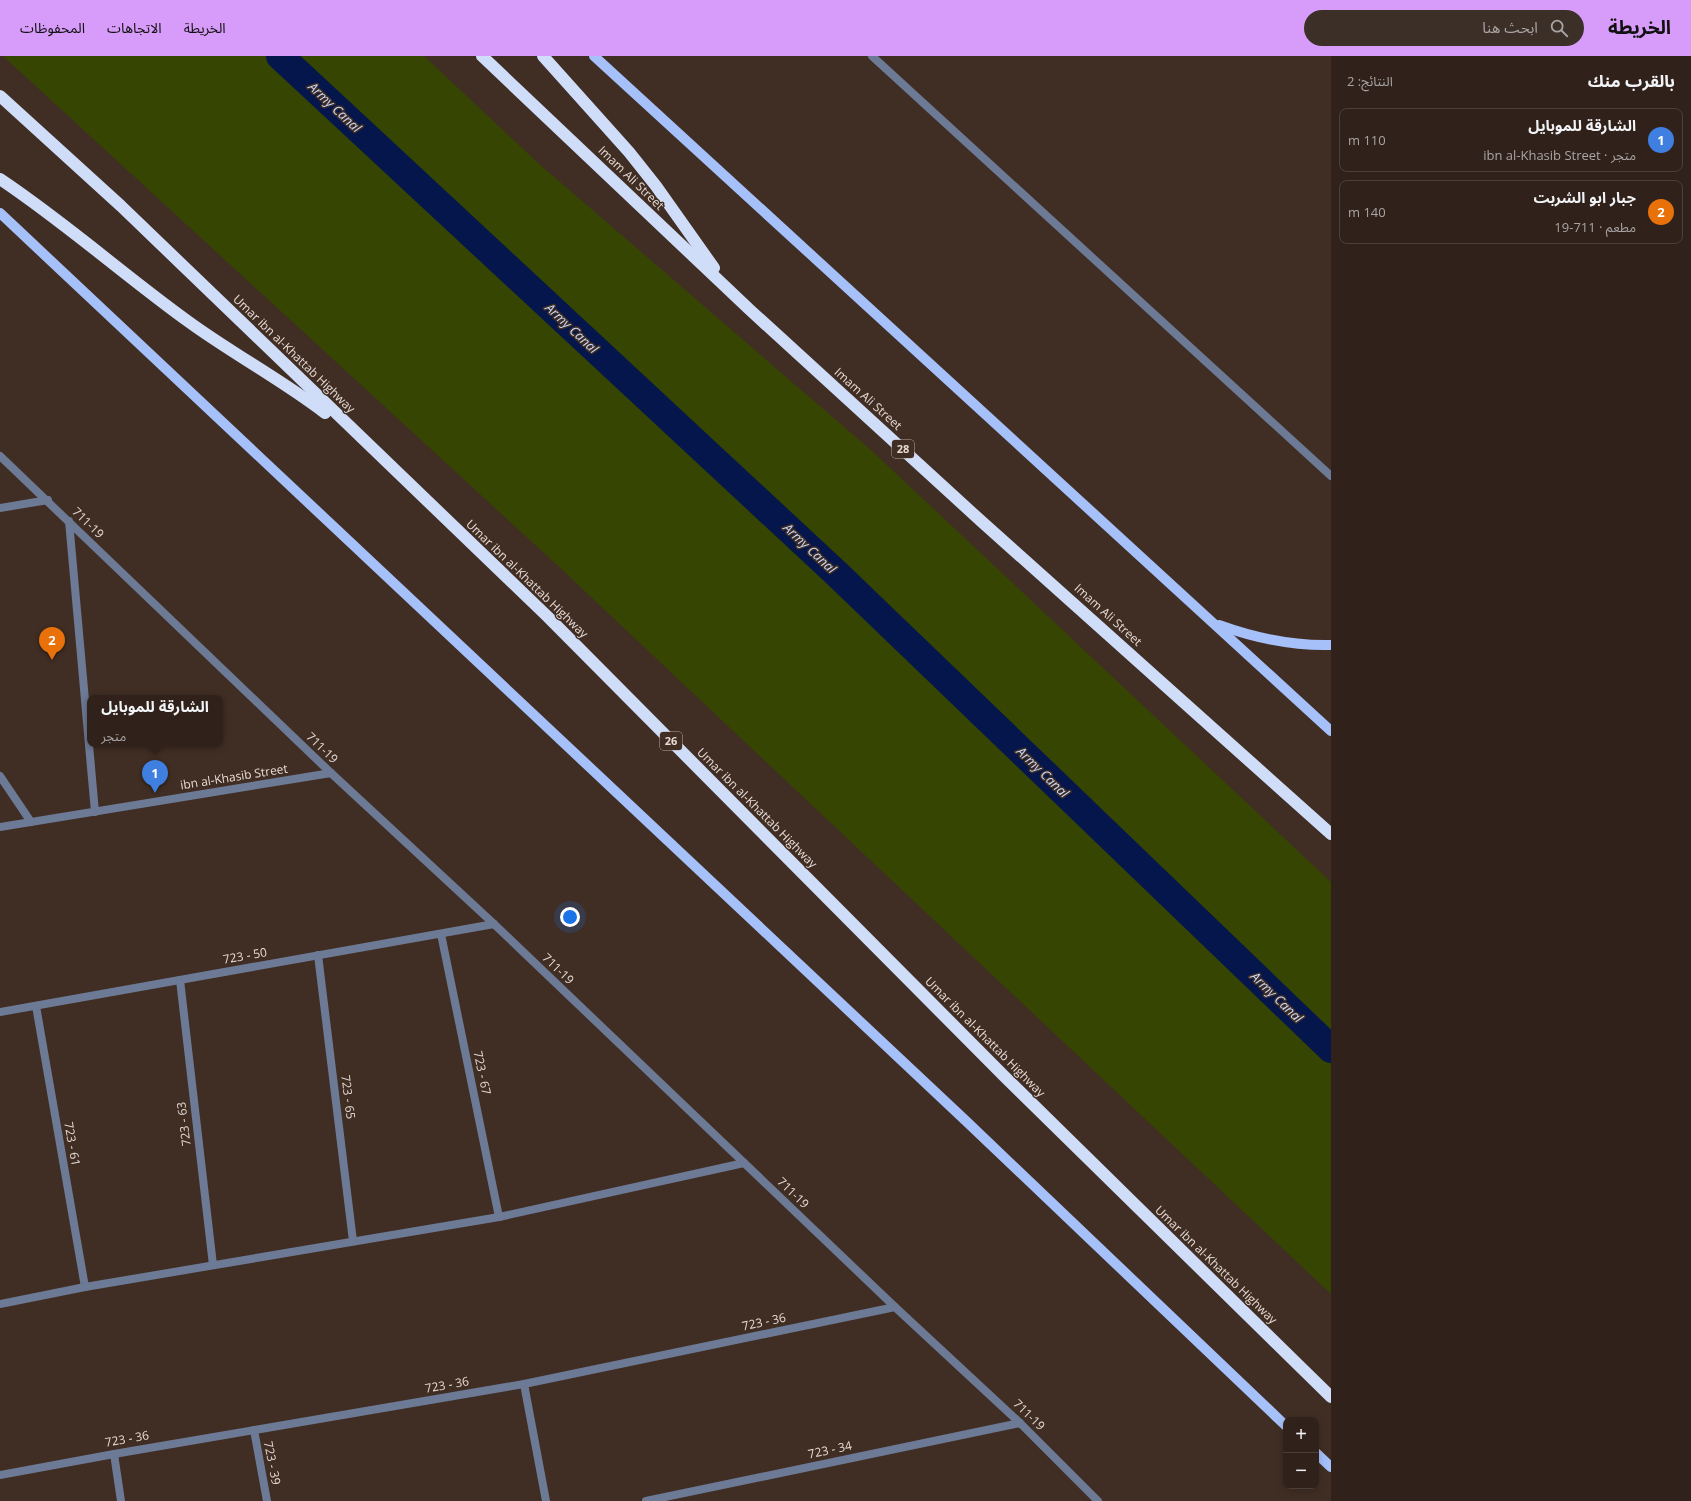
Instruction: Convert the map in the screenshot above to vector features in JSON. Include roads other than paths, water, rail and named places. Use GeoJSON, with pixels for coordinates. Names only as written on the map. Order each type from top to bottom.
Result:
{"type":"FeatureCollection","features":[{"type":"Feature","properties":{"kind":"highway","name":"Imam Ali Street"},"geometry":{"type":"LineString","coordinates":[[482,56],[750,310],[976,516],[1331,834]]}},
{"type":"Feature","properties":{"kind":"highway"},"geometry":{"type":"LineString","coordinates":[[543,56],[629,152],[656,186],[712,266],[750,310]]}},
{"type":"Feature","properties":{"kind":"highway","name":"Umar ibn al-Khattab Highway"},"geometry":{"type":"LineString","coordinates":[[0,96],[121,206],[370,448],[548,617],[1009,1081],[1331,1397]]}},
{"type":"Feature","properties":{"kind":"highway"},"geometry":{"type":"LineString","coordinates":[[0,179],[51,215],[188,322],[258,369],[309,400],[370,448]]}},
{"type":"Feature","properties":{"kind":"main road"},"geometry":{"type":"LineString","coordinates":[[594,56],[1216,624],[1331,731]]}},
{"type":"Feature","properties":{"kind":"main road"},"geometry":{"type":"LineString","coordinates":[[0,213],[955,1110],[1283,1423]]}},
{"type":"Feature","properties":{"kind":"main road"},"geometry":{"type":"LineString","coordinates":[[1216,624],[1241,633],[1295,644],[1331,645]]}},
{"type":"Feature","properties":{"kind":"main road"},"geometry":{"type":"LineString","coordinates":[[1319,1456],[1331,1467]]}},
{"type":"Feature","properties":{"kind":"street"},"geometry":{"type":"LineString","coordinates":[[872,56],[1331,476]]}},
{"type":"Feature","properties":{"kind":"street","name":"711-19"},"geometry":{"type":"LineString","coordinates":[[0,456],[48,500],[331,773],[494,924],[744,1163],[1020,1423],[1098,1501]]}},
{"type":"Feature","properties":{"kind":"street"},"geometry":{"type":"LineString","coordinates":[[0,508],[48,500]]}},
{"type":"Feature","properties":{"kind":"street"},"geometry":{"type":"LineString","coordinates":[[69,521],[87,722]]}},
{"type":"Feature","properties":{"kind":"street"},"geometry":{"type":"LineString","coordinates":[[89,747],[95,812]]}},
{"type":"Feature","properties":{"kind":"street","name":"ibn al-Khasib Street"},"geometry":{"type":"LineString","coordinates":[[0,827],[331,773]]}},
{"type":"Feature","properties":{"kind":"street"},"geometry":{"type":"LineString","coordinates":[[0,776],[31,822]]}},
{"type":"Feature","properties":{"kind":"street","name":"723 - 50"},"geometry":{"type":"LineString","coordinates":[[0,1012],[494,924]]}},
{"type":"Feature","properties":{"kind":"street","name":"723 - 67"},"geometry":{"type":"LineString","coordinates":[[441,934],[499,1217]]}},
{"type":"Feature","properties":{"kind":"street","name":"723 - 65"},"geometry":{"type":"LineString","coordinates":[[318,955],[353,1241]]}},
{"type":"Feature","properties":{"kind":"street","name":"723 - 63"},"geometry":{"type":"LineString","coordinates":[[180,980],[213,1265]]}},
{"type":"Feature","properties":{"kind":"street","name":"723 - 61"},"geometry":{"type":"LineString","coordinates":[[36,1006],[85,1287]]}},
{"type":"Feature","properties":{"kind":"street"},"geometry":{"type":"LineString","coordinates":[[0,1304],[85,1287],[499,1217],[744,1163]]}},
{"type":"Feature","properties":{"kind":"street","name":"723 - 36"},"geometry":{"type":"LineString","coordinates":[[0,1475],[524,1384],[896,1307]]}},
{"type":"Feature","properties":{"kind":"street"},"geometry":{"type":"LineString","coordinates":[[524,1384],[546,1501]]}},
{"type":"Feature","properties":{"kind":"street","name":"723 - 34"},"geometry":{"type":"LineString","coordinates":[[646,1501],[1020,1423]]}},
{"type":"Feature","properties":{"kind":"street","name":"723 - 39"},"geometry":{"type":"LineString","coordinates":[[254,1430],[267,1501]]}},
{"type":"Feature","properties":{"kind":"street"},"geometry":{"type":"LineString","coordinates":[[114,1454],[121,1501]]}},
{"type":"Feature","properties":{"kind":"waterway","name":"Army Canal"},"geometry":{"type":"LineString","coordinates":[[280,56],[836,573],[1331,1049]]}},
{"type":"Feature","properties":{"kind":"place","name":"جبار ابو الشربت"},"geometry":{"type":"Point","coordinates":[52,660]}},
{"type":"Feature","properties":{"kind":"place","name":"الشارقة للموبايل"},"geometry":{"type":"Point","coordinates":[155,793]}}]}
